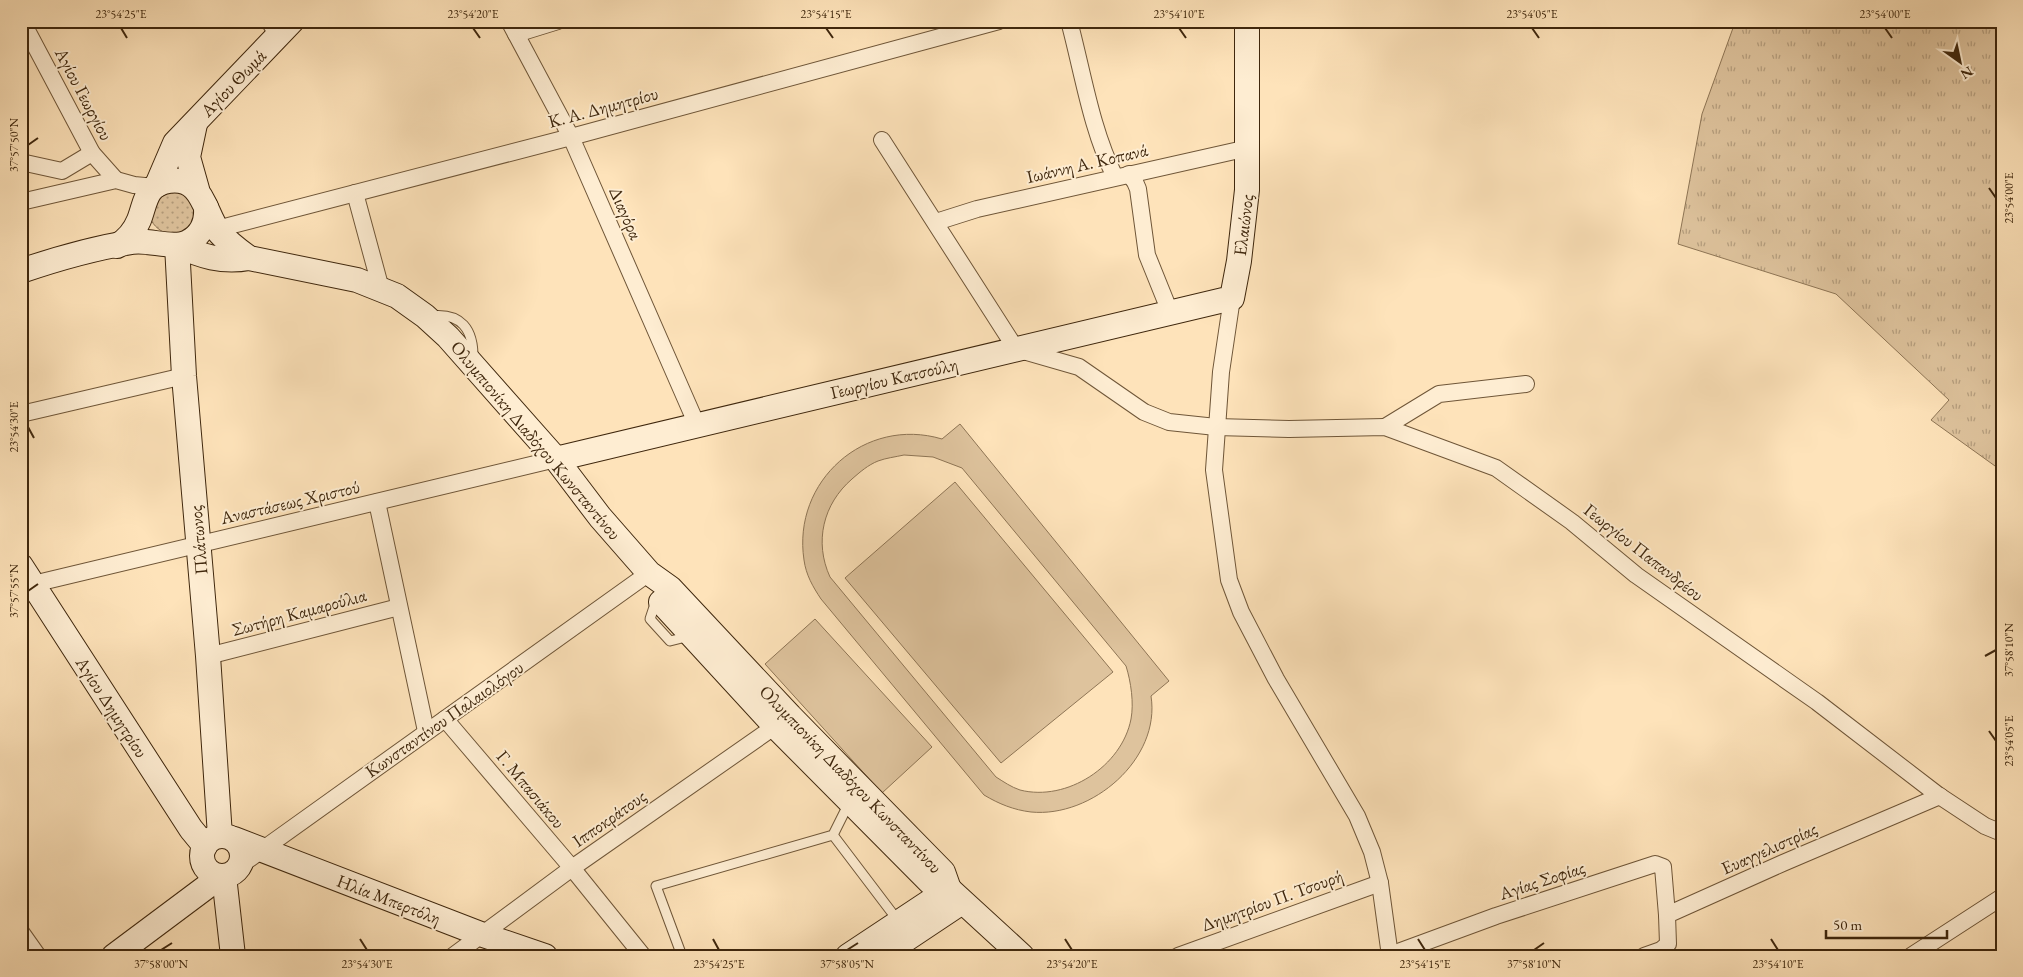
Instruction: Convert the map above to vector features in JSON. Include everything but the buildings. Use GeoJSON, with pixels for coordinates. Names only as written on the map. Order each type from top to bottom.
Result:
{"type":"FeatureCollection","features":[{"type":"Feature","properties":{"kind":"street","name":"Αγίου Γεωργίου"},"geometry":{"type":"LineString","coordinates":[[22,21],[92,153],[116,180]]}},
{"type":"Feature","properties":{"kind":"street"},"geometry":{"type":"LineString","coordinates":[[513,28],[558,21]]}},
{"type":"Feature","properties":{"kind":"street","name":"Κ. Α. Δημητρίου"},"geometry":{"type":"LineString","coordinates":[[217,229],[999,21]]}},
{"type":"Feature","properties":{"kind":"street"},"geometry":{"type":"LineString","coordinates":[[1069,21],[1096,129],[1106,158],[1122,175],[1135,182],[1138,189],[1147,255],[1170,312]]}},
{"type":"Feature","properties":{"kind":"street","name":"Ελαιώνος"},"geometry":{"type":"LineString","coordinates":[[1247,21],[1247,190],[1239,261],[1221,372],[1214,470],[1229,580],[1241,612],[1276,679],[1357,816],[1372,852],[1380,882],[1390,955]]}},
{"type":"Feature","properties":{"kind":"street","name":"Αγίου Θωμά"},"geometry":{"type":"LineString","coordinates":[[117,246],[136,227],[146,195],[176,143],[195,124],[280,26]]}},
{"type":"Feature","properties":{"kind":"street","name":"Διαγόρα"},"geometry":{"type":"LineString","coordinates":[[513,28],[571,136],[697,425]]}},
{"type":"Feature","properties":{"kind":"street","name":"Αγίου Θωμά"},"geometry":{"type":"LineString","coordinates":[[195,124],[188,157],[201,198],[217,229],[228,243],[243,254]]}},
{"type":"Feature","properties":{"kind":"street"},"geometry":{"type":"LineString","coordinates":[[882,140],[1016,349]]}},
{"type":"Feature","properties":{"kind":"street","name":"Ιωάννη Α. Κοπανά"},"geometry":{"type":"LineString","coordinates":[[936,222],[978,209],[1248,148]]}},
{"type":"Feature","properties":{"kind":"street"},"geometry":{"type":"LineString","coordinates":[[21,162],[62,170],[92,153]]}},
{"type":"Feature","properties":{"kind":"street"},"geometry":{"type":"LineString","coordinates":[[62,170],[63,191]]}},
{"type":"Feature","properties":{"kind":"street"},"geometry":{"type":"LineString","coordinates":[[21,202],[116,180],[146,195]]}},
{"type":"Feature","properties":{"kind":"street"},"geometry":{"type":"LineString","coordinates":[[174,180],[186,182],[201,198],[204,226],[200,232],[183,246],[157,241],[148,231],[146,195],[174,180]]}},
{"type":"Feature","properties":{"kind":"street"},"geometry":{"type":"LineString","coordinates":[[355,192],[381,289]]}},
{"type":"Feature","properties":{"kind":"street","name":"Ολυμπιονίκη Διαδόχου Κωνσταντίνου"},"geometry":{"type":"LineString","coordinates":[[21,271],[138,242],[183,246],[233,261],[243,254],[357,280],[397,296],[425,316],[448,337],[556,459],[600,517],[649,573],[670,588],[849,802],[930,882],[956,895]]}},
{"type":"Feature","properties":{"kind":"street","name":"Πλάτωνος"},"geometry":{"type":"LineString","coordinates":[[183,246],[184,376],[208,656],[220,840]]}},
{"type":"Feature","properties":{"kind":"street","name":"Γεωργίου Κατσούλη"},"geometry":{"type":"LineString","coordinates":[[556,459],[1232,298]]}},
{"type":"Feature","properties":{"kind":"street","name":"Γεωργίου Παπανδρέου"},"geometry":{"type":"LineString","coordinates":[[1016,349],[1079,367],[1144,412],[1169,422],[1216,427],[1289,429],[1385,427],[1496,468],[1572,522],[1636,575],[1817,702],[1940,796],[1985,826],[2002,833]]}},
{"type":"Feature","properties":{"kind":"street"},"geometry":{"type":"LineString","coordinates":[[21,414],[184,376]]}},
{"type":"Feature","properties":{"kind":"street"},"geometry":{"type":"LineString","coordinates":[[1385,427],[1439,394],[1526,384]]}},
{"type":"Feature","properties":{"kind":"street","name":"Αναστάσεως Χριστού"},"geometry":{"type":"LineString","coordinates":[[27,575],[198,544],[556,459]]}},
{"type":"Feature","properties":{"kind":"street"},"geometry":{"type":"LineString","coordinates":[[377,502],[426,732]]}},
{"type":"Feature","properties":{"kind":"street","name":"Ολυμπιονίκη Διαδόχου Κωνσταντίνου"},"geometry":{"type":"LineString","coordinates":[[649,573],[657,598],[692,636],[943,872],[956,895]]}},
{"type":"Feature","properties":{"kind":"street","name":"Κωνσταντίνου Παλαιολόγου"},"geometry":{"type":"LineString","coordinates":[[114,956],[228,872],[262,850],[649,573]]}},
{"type":"Feature","properties":{"kind":"street","name":"Αγίου Δημητρίου"},"geometry":{"type":"LineString","coordinates":[[27,575],[191,829],[220,840]]}},
{"type":"Feature","properties":{"kind":"street","name":"Σωτήρη Καμαρούλια"},"geometry":{"type":"LineString","coordinates":[[208,656],[399,607]]}},
{"type":"Feature","properties":{"kind":"street","name":"Γ. Μπασιάκου"},"geometry":{"type":"LineString","coordinates":[[445,719],[572,868],[643,956]]}},
{"type":"Feature","properties":{"kind":"street","name":"Ιπποκράτους"},"geometry":{"type":"LineString","coordinates":[[453,956],[572,868],[782,721]]}},
{"type":"Feature","properties":{"kind":"street","name":"Ευαγγελιστρίας"},"geometry":{"type":"LineString","coordinates":[[1667,915],[1782,863],[1940,796]]}},
{"type":"Feature","properties":{"kind":"street"},"geometry":{"type":"LineString","coordinates":[[228,872],[211,872],[204,864],[202,853],[220,840],[238,843],[243,854],[228,872],[234,956]]}},
{"type":"Feature","properties":{"kind":"street","name":"Ηλία Μπερτόλη"},"geometry":{"type":"LineString","coordinates":[[220,840],[262,850],[483,935],[545,956]]}},
{"type":"Feature","properties":{"kind":"street","name":"Αγίας Σοφίας"},"geometry":{"type":"LineString","coordinates":[[1390,955],[1496,916],[1655,864],[1663,867],[1667,915]]}},
{"type":"Feature","properties":{"kind":"street","name":"Δημητρίου Π. Τσουρή"},"geometry":{"type":"LineString","coordinates":[[1178,956],[1380,882]]}},
{"type":"Feature","properties":{"kind":"street"},"geometry":{"type":"LineString","coordinates":[[848,956],[899,922],[956,895]]}},
{"type":"Feature","properties":{"kind":"street"},"geometry":{"type":"LineString","coordinates":[[881,956],[956,895]]}},
{"type":"Feature","properties":{"kind":"street"},"geometry":{"type":"LineString","coordinates":[[956,895],[1022,956]]}},
{"type":"Feature","properties":{"kind":"street"},"geometry":{"type":"LineString","coordinates":[[1911,956],[2002,897]]}},
{"type":"Feature","properties":{"kind":"street"},"geometry":{"type":"LineString","coordinates":[[1644,956],[1661,950],[1668,944],[1667,915]]}},
{"type":"Feature","properties":{"kind":"street"},"geometry":{"type":"LineString","coordinates":[[21,932],[38,956]]}},
{"type":"Feature","properties":{"kind":"lane"},"geometry":{"type":"LineString","coordinates":[[682,956],[656,886],[833,835],[849,802]]}},
{"type":"Feature","properties":{"kind":"lane"},"geometry":{"type":"LineString","coordinates":[[833,835],[899,922]]}},
{"type":"Feature","properties":{"kind":"green space"},"geometry":{"type":"Polygon","coordinates":[[[1747,21],[2002,21],[2002,471],[1931,420],[1949,400],[1836,294],[1678,244],[1702,114],[1733,28],[1747,21]]]}},
{"type":"Feature","properties":{"kind":"green space"},"geometry":{"type":"Polygon","coordinates":[[[162,191],[185,192],[197,211],[192,226],[187,231],[175,235],[169,234],[153,224],[150,218],[162,191]]]}},
{"type":"Feature","properties":{"kind":"green space"},"geometry":{"type":"Polygon","coordinates":[[[960,424],[1169,681],[1151,696],[1151,719],[1145,742],[1134,762],[1118,780],[1098,795],[1077,805],[1054,811],[1031,812],[1007,806],[984,795],[821,599],[808,576],[804,560],[803,531],[810,505],[822,481],[840,461],[861,446],[886,437],[913,434],[942,439],[960,424]],[[904,455],[878,461],[861,471],[842,489],[828,512],[822,537],[825,564],[830,577],[996,777],[1020,790],[1038,792],[1056,791],[1073,785],[1090,777],[1104,765],[1116,752],[1126,736],[1131,719],[1132,699],[1126,666],[962,468],[933,457],[904,455]]]}},
{"type":"Feature","properties":{"kind":"green space"},"geometry":{"type":"Polygon","coordinates":[[[955,482],[1113,672],[1001,763],[845,578],[955,482]]]}},
{"type":"Feature","properties":{"kind":"green space"},"geometry":{"type":"Polygon","coordinates":[[[815,619],[932,747],[882,793],[765,664],[815,619]]]}}]}
